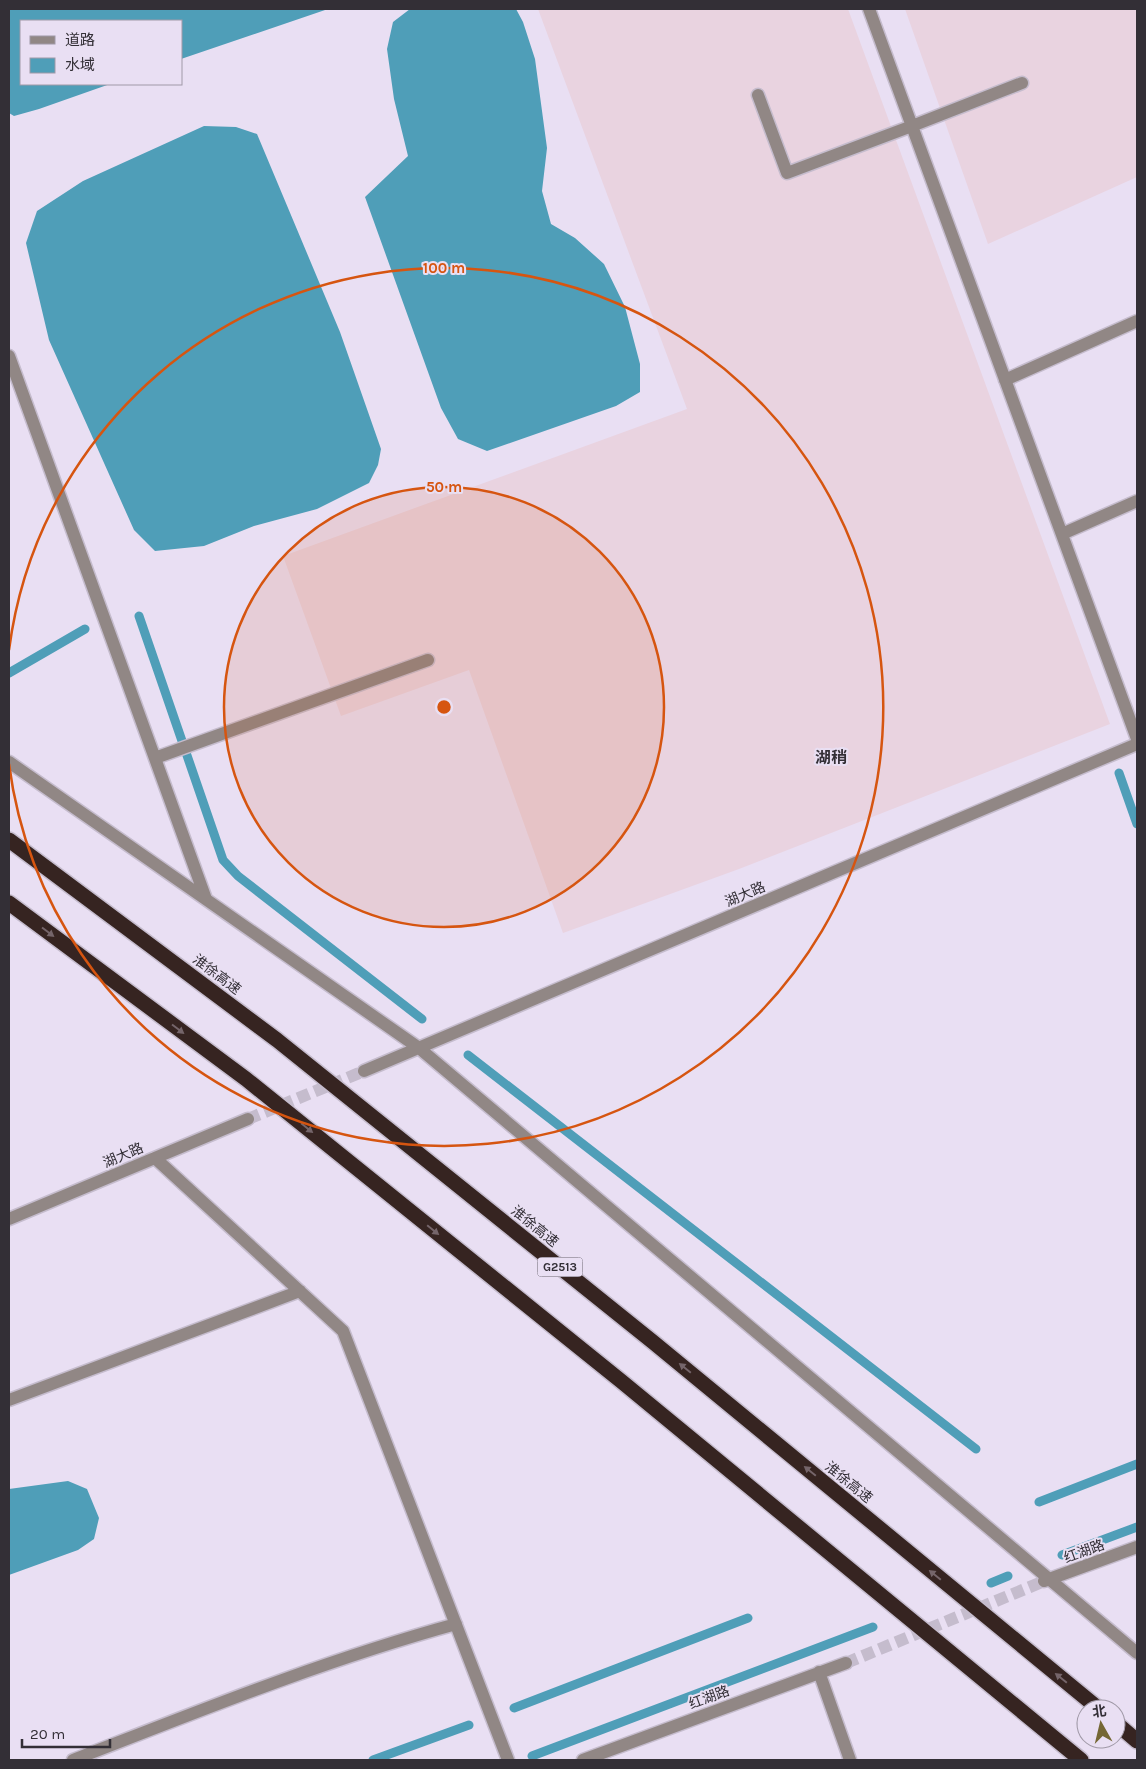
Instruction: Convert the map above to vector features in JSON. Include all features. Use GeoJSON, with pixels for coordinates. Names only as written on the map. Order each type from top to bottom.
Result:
{"type":"FeatureCollection","features":[{"type":"Feature","properties":{"kind":"highway","name":"淮徐高速"},"geometry":{"type":"LineString","coordinates":[[9,840],[285,1046],[646,1336],[1086,1699]]}},
{"type":"Feature","properties":{"kind":"highway"},"geometry":{"type":"LineString","coordinates":[[9,903],[246,1079],[613,1375],[1081,1760]]}},
{"type":"Feature","properties":{"kind":"highway"},"geometry":{"type":"LineString","coordinates":[[1126,1732],[1137,1741]]}},
{"type":"Feature","properties":{"kind":"street"},"geometry":{"type":"LineString","coordinates":[[868,9],[1137,739]]}},
{"type":"Feature","properties":{"kind":"street"},"geometry":{"type":"LineString","coordinates":[[758,95],[787,172],[1022,83]]}},
{"type":"Feature","properties":{"kind":"street"},"geometry":{"type":"LineString","coordinates":[[1005,380],[1137,321]]}},
{"type":"Feature","properties":{"kind":"street"},"geometry":{"type":"LineString","coordinates":[[9,356],[206,899]]}},
{"type":"Feature","properties":{"kind":"street"},"geometry":{"type":"LineString","coordinates":[[1062,534],[1137,501]]}},
{"type":"Feature","properties":{"kind":"street"},"geometry":{"type":"LineString","coordinates":[[155,758],[428,660]]}},
{"type":"Feature","properties":{"kind":"street","name":"湖大路"},"geometry":{"type":"LineString","coordinates":[[364,1071],[1137,744]]}},
{"type":"Feature","properties":{"kind":"street"},"geometry":{"type":"LineString","coordinates":[[9,762],[419,1048],[1046,1581],[1137,1652]]}},
{"type":"Feature","properties":{"kind":"street","name":"湖大路"},"geometry":{"type":"LineString","coordinates":[[9,1219],[248,1120]]}},
{"type":"Feature","properties":{"kind":"street"},"geometry":{"type":"LineString","coordinates":[[155,1158],[343,1330],[508,1760]]}},
{"type":"Feature","properties":{"kind":"street"},"geometry":{"type":"LineString","coordinates":[[9,1400],[300,1291]]}},
{"type":"Feature","properties":{"kind":"street","name":"红湖路"},"geometry":{"type":"LineString","coordinates":[[1046,1581],[1137,1547]]}},
{"type":"Feature","properties":{"kind":"street"},"geometry":{"type":"LineString","coordinates":[[73,1760],[261,1688],[396,1640],[456,1624]]}},
{"type":"Feature","properties":{"kind":"street","name":"红湖路"},"geometry":{"type":"LineString","coordinates":[[583,1760],[846,1662]]}},
{"type":"Feature","properties":{"kind":"street"},"geometry":{"type":"LineString","coordinates":[[820,1672],[850,1760]]}},
{"type":"Feature","properties":{"kind":"shaded area"},"geometry":{"type":"Polygon","coordinates":[[[538,9],[848,9],[1110,724],[739,869],[563,933],[469,670],[341,716],[283,556],[687,409],[538,9]]]}},
{"type":"Feature","properties":{"kind":"shaded area"},"geometry":{"type":"Polygon","coordinates":[[[905,9],[1137,9],[1137,177],[988,244],[905,9]]]}},
{"type":"Feature","properties":{"kind":"water"},"geometry":{"type":"Polygon","coordinates":[[[9,9],[328,9],[182,59],[182,20],[20,20],[20,85],[107,85],[39,109],[14,116],[9,113],[9,9]]]}},
{"type":"Feature","properties":{"kind":"water"},"geometry":{"type":"Polygon","coordinates":[[[410,9],[516,9],[523,22],[535,59],[547,148],[542,191],[551,224],[575,238],[604,264],[625,307],[640,364],[640,392],[616,406],[487,451],[458,439],[441,408],[365,197],[408,156],[394,99],[387,49],[393,22],[410,9]]]}},
{"type":"Feature","properties":{"kind":"water"},"geometry":{"type":"Polygon","coordinates":[[[204,126],[236,127],[257,134],[340,332],[381,449],[378,465],[369,483],[317,509],[254,526],[204,546],[155,551],[134,530],[49,340],[26,243],[37,211],[83,181],[204,126]]]}},
{"type":"Feature","properties":{"kind":"water"},"geometry":{"type":"Polygon","coordinates":[[[68,1481],[87,1489],[99,1518],[94,1539],[78,1550],[9,1575],[9,1489],[68,1481]]]}},
{"type":"Feature","properties":{"kind":"waterway"},"geometry":{"type":"LineString","coordinates":[[139,616],[223,860],[238,876],[422,1019]]}},
{"type":"Feature","properties":{"kind":"waterway"},"geometry":{"type":"LineString","coordinates":[[9,673],[85,629]]}},
{"type":"Feature","properties":{"kind":"waterway"},"geometry":{"type":"LineString","coordinates":[[1119,773],[1137,824]]}},
{"type":"Feature","properties":{"kind":"waterway"},"geometry":{"type":"LineString","coordinates":[[468,1055],[976,1449]]}},
{"type":"Feature","properties":{"kind":"waterway"},"geometry":{"type":"LineString","coordinates":[[1039,1502],[1137,1464]]}},
{"type":"Feature","properties":{"kind":"waterway"},"geometry":{"type":"LineString","coordinates":[[1062,1555],[1137,1527]]}},
{"type":"Feature","properties":{"kind":"waterway"},"geometry":{"type":"LineString","coordinates":[[991,1583],[1008,1576]]}},
{"type":"Feature","properties":{"kind":"waterway"},"geometry":{"type":"LineString","coordinates":[[514,1708],[748,1618]]}},
{"type":"Feature","properties":{"kind":"waterway"},"geometry":{"type":"LineString","coordinates":[[532,1756],[873,1627]]}},
{"type":"Feature","properties":{"kind":"waterway"},"geometry":{"type":"LineString","coordinates":[[373,1760],[469,1725]]}},
{"type":"Feature","properties":{"kind":"tunnel"},"geometry":{"type":"LineString","coordinates":[[248,1119],[364,1071]]}},
{"type":"Feature","properties":{"kind":"tunnel"},"geometry":{"type":"LineString","coordinates":[[846,1663],[1042,1582]]}},
{"type":"Feature","properties":{"kind":"district","name":"湖稍"},"geometry":{"type":"Point","coordinates":[831,757]}}]}
